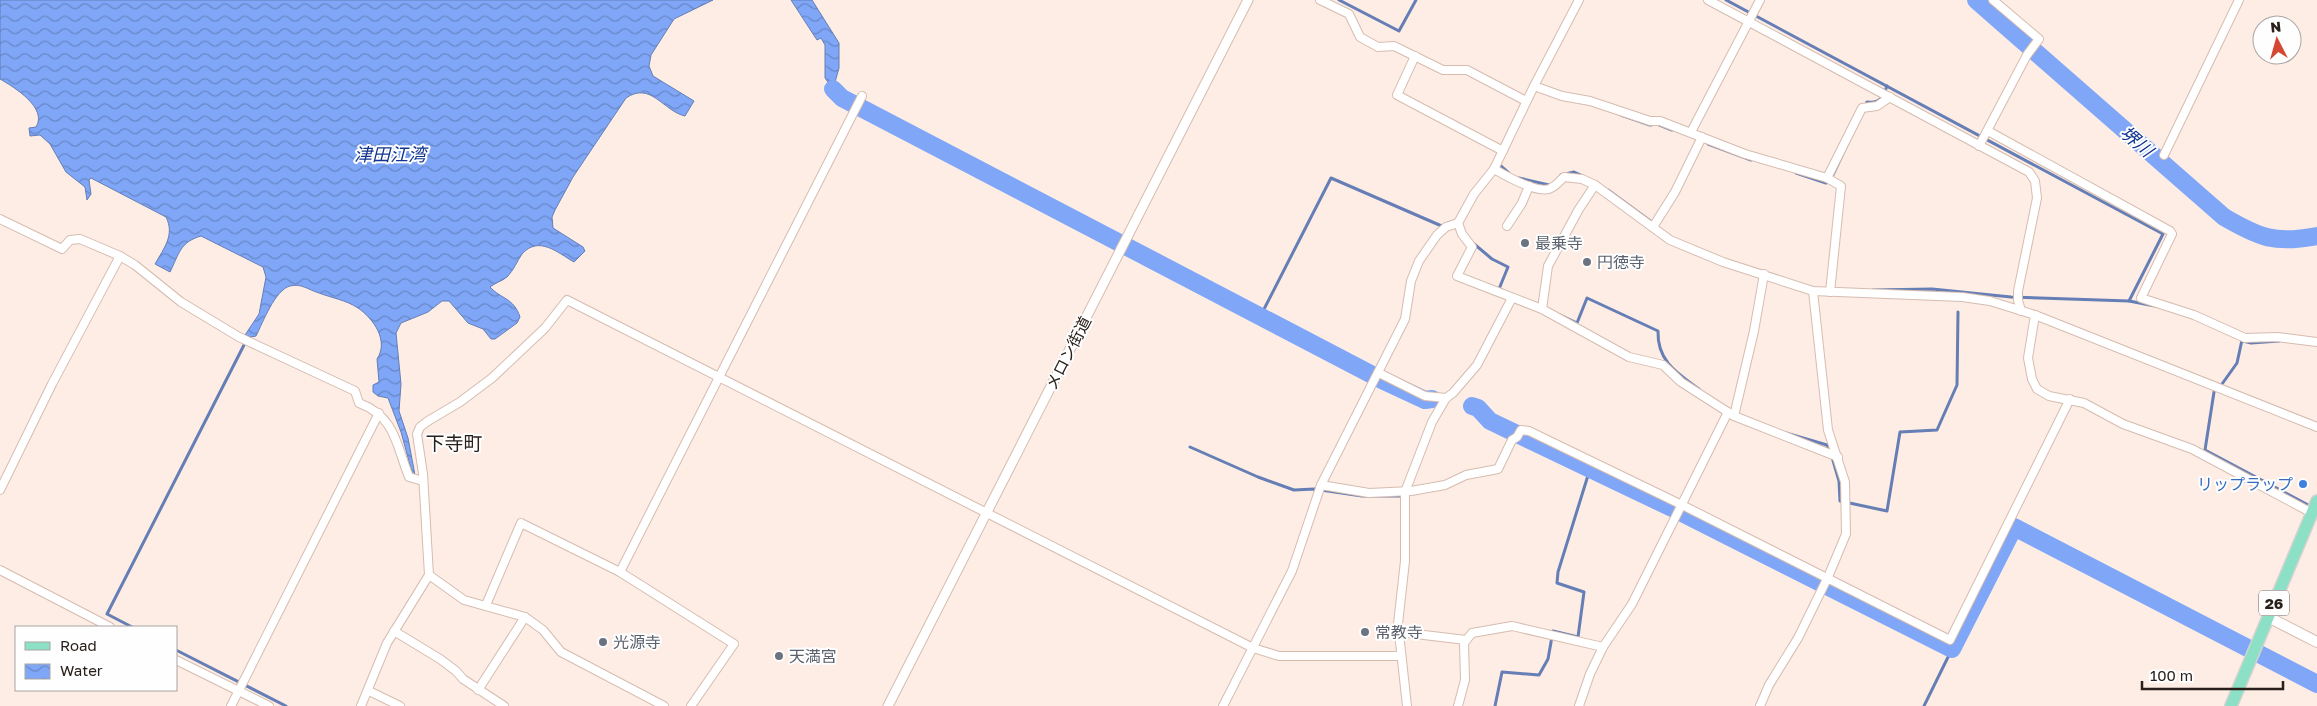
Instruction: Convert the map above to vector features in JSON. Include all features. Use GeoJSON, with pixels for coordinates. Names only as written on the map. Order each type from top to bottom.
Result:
{"type":"FeatureCollection","features":[{"type":"Feature","properties":{"kind":"main road","name":"26"},"geometry":{"type":"LineString","coordinates":[[2231,706],[2317,501]]}},
{"type":"Feature","properties":{"kind":"main road"},"geometry":{"type":"LineString","coordinates":[[2268,617],[2317,642]]}},
{"type":"Feature","properties":{"kind":"street","name":"メロン街道"},"geometry":{"type":"LineString","coordinates":[[888,706],[1248,0]]}},
{"type":"Feature","properties":{"kind":"street"},"geometry":{"type":"LineString","coordinates":[[1320,0],[1348,14],[1360,37],[1378,47],[1394,46],[1443,70],[1467,70],[1526,101]]}},
{"type":"Feature","properties":{"kind":"street"},"geometry":{"type":"LineString","coordinates":[[1579,0],[1526,101],[1494,169],[1466,205],[1458,223],[1462,234],[1472,247],[1457,276],[1542,309],[1629,357],[1663,365],[1681,382],[1731,414],[1838,457]]}},
{"type":"Feature","properties":{"kind":"street"},"geometry":{"type":"LineString","coordinates":[[1708,0],[1980,144],[2029,172],[2035,181],[2037,198],[2018,291],[2021,311]]}},
{"type":"Feature","properties":{"kind":"street"},"geometry":{"type":"LineString","coordinates":[[1691,132],[1760,0]]}},
{"type":"Feature","properties":{"kind":"street"},"geometry":{"type":"LineString","coordinates":[[1980,144],[2027,55],[2039,40],[1993,0]]}},
{"type":"Feature","properties":{"kind":"street"},"geometry":{"type":"LineString","coordinates":[[2164,155],[2239,0]]}},
{"type":"Feature","properties":{"kind":"street"},"geometry":{"type":"LineString","coordinates":[[1414,56],[1397,95],[1502,151]]}},
{"type":"Feature","properties":{"kind":"street"},"geometry":{"type":"LineString","coordinates":[[1534,86],[1562,96],[1590,101],[1650,121],[1660,121],[1745,154],[1827,178],[1841,186],[1830,292]]}},
{"type":"Feature","properties":{"kind":"street"},"geometry":{"type":"LineString","coordinates":[[620,572],[862,96]]}},
{"type":"Feature","properties":{"kind":"street"},"geometry":{"type":"LineString","coordinates":[[1827,178],[1862,108],[1877,106],[1890,97]]}},
{"type":"Feature","properties":{"kind":"street"},"geometry":{"type":"LineString","coordinates":[[1988,132],[2170,231],[2172,234],[2141,298],[2194,315],[2245,338],[2277,337],[2317,342]]}},
{"type":"Feature","properties":{"kind":"street"},"geometry":{"type":"LineString","coordinates":[[1653,227],[1675,192],[1702,137]]}},
{"type":"Feature","properties":{"kind":"street"},"geometry":{"type":"LineString","coordinates":[[1494,169],[1508,178],[1545,190],[1551,188],[1564,176],[1574,176],[1595,185],[1670,240],[1692,250],[1813,292],[1954,296],[1990,302],[2035,315],[2317,427]]}},
{"type":"Feature","properties":{"kind":"street"},"geometry":{"type":"LineString","coordinates":[[1542,309],[1548,266],[1579,209],[1595,185]]}},
{"type":"Feature","properties":{"kind":"street"},"geometry":{"type":"LineString","coordinates":[[1507,226],[1522,203],[1529,186]]}},
{"type":"Feature","properties":{"kind":"street"},"geometry":{"type":"LineString","coordinates":[[0,219],[62,248],[70,240],[80,239],[120,256],[181,302],[238,337],[355,391],[359,403],[379,413],[390,427],[409,477],[422,481]]}},
{"type":"Feature","properties":{"kind":"street"},"geometry":{"type":"LineString","coordinates":[[1223,706],[1292,571],[1321,485],[1405,319],[1411,281],[1418,261],[1437,235],[1446,227],[1458,223]]}},
{"type":"Feature","properties":{"kind":"street"},"geometry":{"type":"LineString","coordinates":[[0,490],[52,384],[120,256]]}},
{"type":"Feature","properties":{"kind":"street"},"geometry":{"type":"LineString","coordinates":[[1579,706],[1590,674],[1603,647],[1632,604],[1676,516],[1731,414],[1752,341],[1764,274]]}},
{"type":"Feature","properties":{"kind":"street"},"geometry":{"type":"LineString","coordinates":[[1760,706],[1769,685],[1798,638],[1827,579],[1846,534],[1845,482],[1828,430],[1813,292]]}},
{"type":"Feature","properties":{"kind":"street"},"geometry":{"type":"LineString","coordinates":[[1407,706],[1400,656],[1398,610],[1403,593],[1405,561],[1405,492],[1432,422],[1446,398],[1453,394],[1478,365],[1512,298]]}},
{"type":"Feature","properties":{"kind":"street"},"geometry":{"type":"LineString","coordinates":[[361,706],[386,645],[429,575],[417,434],[420,427],[460,402],[492,378],[545,328],[567,300],[721,376],[1252,648],[1279,656],[1400,656]]}},
{"type":"Feature","properties":{"kind":"street"},"geometry":{"type":"LineString","coordinates":[[2035,315],[2028,358],[2032,380],[2037,390],[2050,396],[2070,399],[2095,407],[2123,424],[2192,449],[2312,513]]}},
{"type":"Feature","properties":{"kind":"street"},"geometry":{"type":"LineString","coordinates":[[1377,376],[1425,396],[1446,398]]}},
{"type":"Feature","properties":{"kind":"street"},"geometry":{"type":"LineString","coordinates":[[1321,485],[1369,493],[1405,492],[1445,485],[1466,475],[1498,469],[1512,440],[1521,430],[1530,431],[1950,640],[2070,399]]}},
{"type":"Feature","properties":{"kind":"street"},"geometry":{"type":"LineString","coordinates":[[231,706],[379,413]]}},
{"type":"Feature","properties":{"kind":"street"},"geometry":{"type":"LineString","coordinates":[[486,605],[521,523],[620,572],[734,644],[691,706]]}},
{"type":"Feature","properties":{"kind":"street"},"geometry":{"type":"LineString","coordinates":[[0,570],[108,626]]}},
{"type":"Feature","properties":{"kind":"street"},"geometry":{"type":"LineString","coordinates":[[429,575],[464,600],[525,617],[543,630],[561,652],[664,706]]}},
{"type":"Feature","properties":{"kind":"street"},"geometry":{"type":"LineString","coordinates":[[478,690],[525,617]]}},
{"type":"Feature","properties":{"kind":"street"},"geometry":{"type":"LineString","coordinates":[[1458,706],[1465,680],[1464,643],[1472,633],[1512,626],[1603,647]]}},
{"type":"Feature","properties":{"kind":"street"},"geometry":{"type":"LineString","coordinates":[[394,631],[445,663],[478,690],[504,706]]}},
{"type":"Feature","properties":{"kind":"street"},"geometry":{"type":"LineString","coordinates":[[1399,632],[1466,640]]}},
{"type":"Feature","properties":{"kind":"street"},"geometry":{"type":"LineString","coordinates":[[178,661],[269,706]]}},
{"type":"Feature","properties":{"kind":"street"},"geometry":{"type":"LineString","coordinates":[[369,690],[400,706]]}},
{"type":"Feature","properties":{"kind":"water","name":"津田江湾"},"geometry":{"type":"Polygon","coordinates":[[[0,0],[713,0],[674,19],[651,55],[649,66],[653,76],[694,101],[685,116],[670,109],[650,95],[643,93],[635,94],[626,98],[573,177],[555,210],[552,217],[553,228],[583,247],[585,251],[574,262],[548,248],[535,246],[522,254],[507,277],[490,287],[514,306],[520,317],[517,323],[495,339],[491,339],[483,329],[468,323],[449,301],[442,301],[428,312],[401,323],[396,333],[401,384],[399,411],[408,438],[415,475],[413,476],[401,432],[388,398],[378,396],[373,392],[373,385],[379,382],[377,359],[381,345],[378,331],[369,318],[349,303],[294,285],[285,289],[274,300],[256,336],[251,337],[245,335],[259,314],[266,277],[263,267],[201,236],[184,245],[170,272],[155,264],[169,236],[166,217],[91,178],[89,180],[91,194],[87,200],[85,187],[66,172],[50,144],[40,135],[30,136],[29,128],[36,127],[38,120],[34,106],[21,93],[0,79],[0,0]]]}},
{"type":"Feature","properties":{"kind":"water"},"geometry":{"type":"Polygon","coordinates":[[[791,0],[812,0],[839,43],[839,68],[833,89],[825,78],[825,45],[821,38],[817,40],[791,0]]]}},
{"type":"Feature","properties":{"kind":"waterway"},"geometry":{"type":"LineString","coordinates":[[1339,0],[1399,31],[1416,0]]}},
{"type":"Feature","properties":{"kind":"waterway"},"geometry":{"type":"LineString","coordinates":[[1726,0],[2163,234],[2129,301],[2155,306]]}},
{"type":"Feature","properties":{"kind":"waterway","name":"堺川"},"geometry":{"type":"LineString","coordinates":[[1976,0],[2224,217],[2248,230],[2268,237],[2290,239],[2317,236]]}},
{"type":"Feature","properties":{"kind":"waterway"},"geometry":{"type":"LineString","coordinates":[[1796,173],[1826,183],[1831,179],[1867,102],[1878,101],[1887,86]]}},
{"type":"Feature","properties":{"kind":"waterway"},"geometry":{"type":"LineString","coordinates":[[833,89],[842,98],[1382,380],[1425,400],[1432,399]]}},
{"type":"Feature","properties":{"kind":"waterway"},"geometry":{"type":"LineString","coordinates":[[1621,115],[1650,125],[1657,124],[1672,130]]}},
{"type":"Feature","properties":{"kind":"waterway"},"geometry":{"type":"LineString","coordinates":[[1708,144],[1751,160]]}},
{"type":"Feature","properties":{"kind":"waterway"},"geometry":{"type":"LineString","coordinates":[[1500,165],[1509,173]]}},
{"type":"Feature","properties":{"kind":"waterway"},"geometry":{"type":"LineString","coordinates":[[1561,175],[1574,172],[1583,176]]}},
{"type":"Feature","properties":{"kind":"waterway"},"geometry":{"type":"LineString","coordinates":[[1260,317],[1331,178],[1444,227]]}},
{"type":"Feature","properties":{"kind":"waterway"},"geometry":{"type":"LineString","coordinates":[[1519,178],[1549,185]]}},
{"type":"Feature","properties":{"kind":"waterway"},"geometry":{"type":"LineString","coordinates":[[1608,190],[1653,223]]}},
{"type":"Feature","properties":{"kind":"waterway"},"geometry":{"type":"LineString","coordinates":[[1473,243],[1492,259],[1508,267],[1499,289],[1502,290]]}},
{"type":"Feature","properties":{"kind":"waterway"},"geometry":{"type":"LineString","coordinates":[[1873,290],[1932,289],[2011,297],[2129,301]]}},
{"type":"Feature","properties":{"kind":"waterway"},"geometry":{"type":"LineString","coordinates":[[1560,315],[1577,323],[1587,298],[1658,331],[1661,350],[1665,358],[1676,372],[1699,389]]}},
{"type":"Feature","properties":{"kind":"waterway"},"geometry":{"type":"LineString","coordinates":[[1832,457],[1839,481],[1840,501],[1887,511],[1900,432],[1937,430],[1957,385],[1958,312]]}},
{"type":"Feature","properties":{"kind":"waterway"},"geometry":{"type":"LineString","coordinates":[[2222,384],[2237,363],[2242,340],[2240,339]]}},
{"type":"Feature","properties":{"kind":"waterway"},"geometry":{"type":"LineString","coordinates":[[2243,341],[2251,343],[2279,341]]}},
{"type":"Feature","properties":{"kind":"waterway"},"geometry":{"type":"LineString","coordinates":[[130,626],[107,614],[244,345]]}},
{"type":"Feature","properties":{"kind":"waterway"},"geometry":{"type":"LineString","coordinates":[[2214,392],[2205,450],[2312,507]]}},
{"type":"Feature","properties":{"kind":"waterway"},"geometry":{"type":"LineString","coordinates":[[1472,406],[1478,408],[1490,421],[1672,508],[1952,649],[2014,527],[2317,684]]}},
{"type":"Feature","properties":{"kind":"waterway"},"geometry":{"type":"LineString","coordinates":[[1786,433],[1827,445],[1829,451]]}},
{"type":"Feature","properties":{"kind":"waterway"},"geometry":{"type":"LineString","coordinates":[[1190,447],[1258,477],[1294,490],[1314,489],[1362,496],[1402,496]]}},
{"type":"Feature","properties":{"kind":"waterway"},"geometry":{"type":"LineString","coordinates":[[1495,706],[1502,672],[1539,675],[1548,659],[1553,631],[1578,637],[1584,592],[1557,583],[1558,572],[1590,469]]}},
{"type":"Feature","properties":{"kind":"waterway"},"geometry":{"type":"LineString","coordinates":[[1924,706],[1952,649]]}},
{"type":"Feature","properties":{"kind":"waterway"},"geometry":{"type":"LineString","coordinates":[[178,651],[286,706]]}},
{"type":"Feature","properties":{"kind":"place","name":"最乗寺"},"geometry":{"type":"Point","coordinates":[1525,243]}},
{"type":"Feature","properties":{"kind":"place","name":"円徳寺"},"geometry":{"type":"Point","coordinates":[1587,262]}},
{"type":"Feature","properties":{"kind":"place","name":"リップラップ"},"geometry":{"type":"Point","coordinates":[2303,484]}},
{"type":"Feature","properties":{"kind":"place","name":"常教寺"},"geometry":{"type":"Point","coordinates":[1365,632]}},
{"type":"Feature","properties":{"kind":"place","name":"光源寺"},"geometry":{"type":"Point","coordinates":[603,642]}},
{"type":"Feature","properties":{"kind":"place","name":"天満宮"},"geometry":{"type":"Point","coordinates":[779,656]}},
{"type":"Feature","properties":{"kind":"district","name":"下寺町"},"geometry":{"type":"Point","coordinates":[454,442]}}]}
